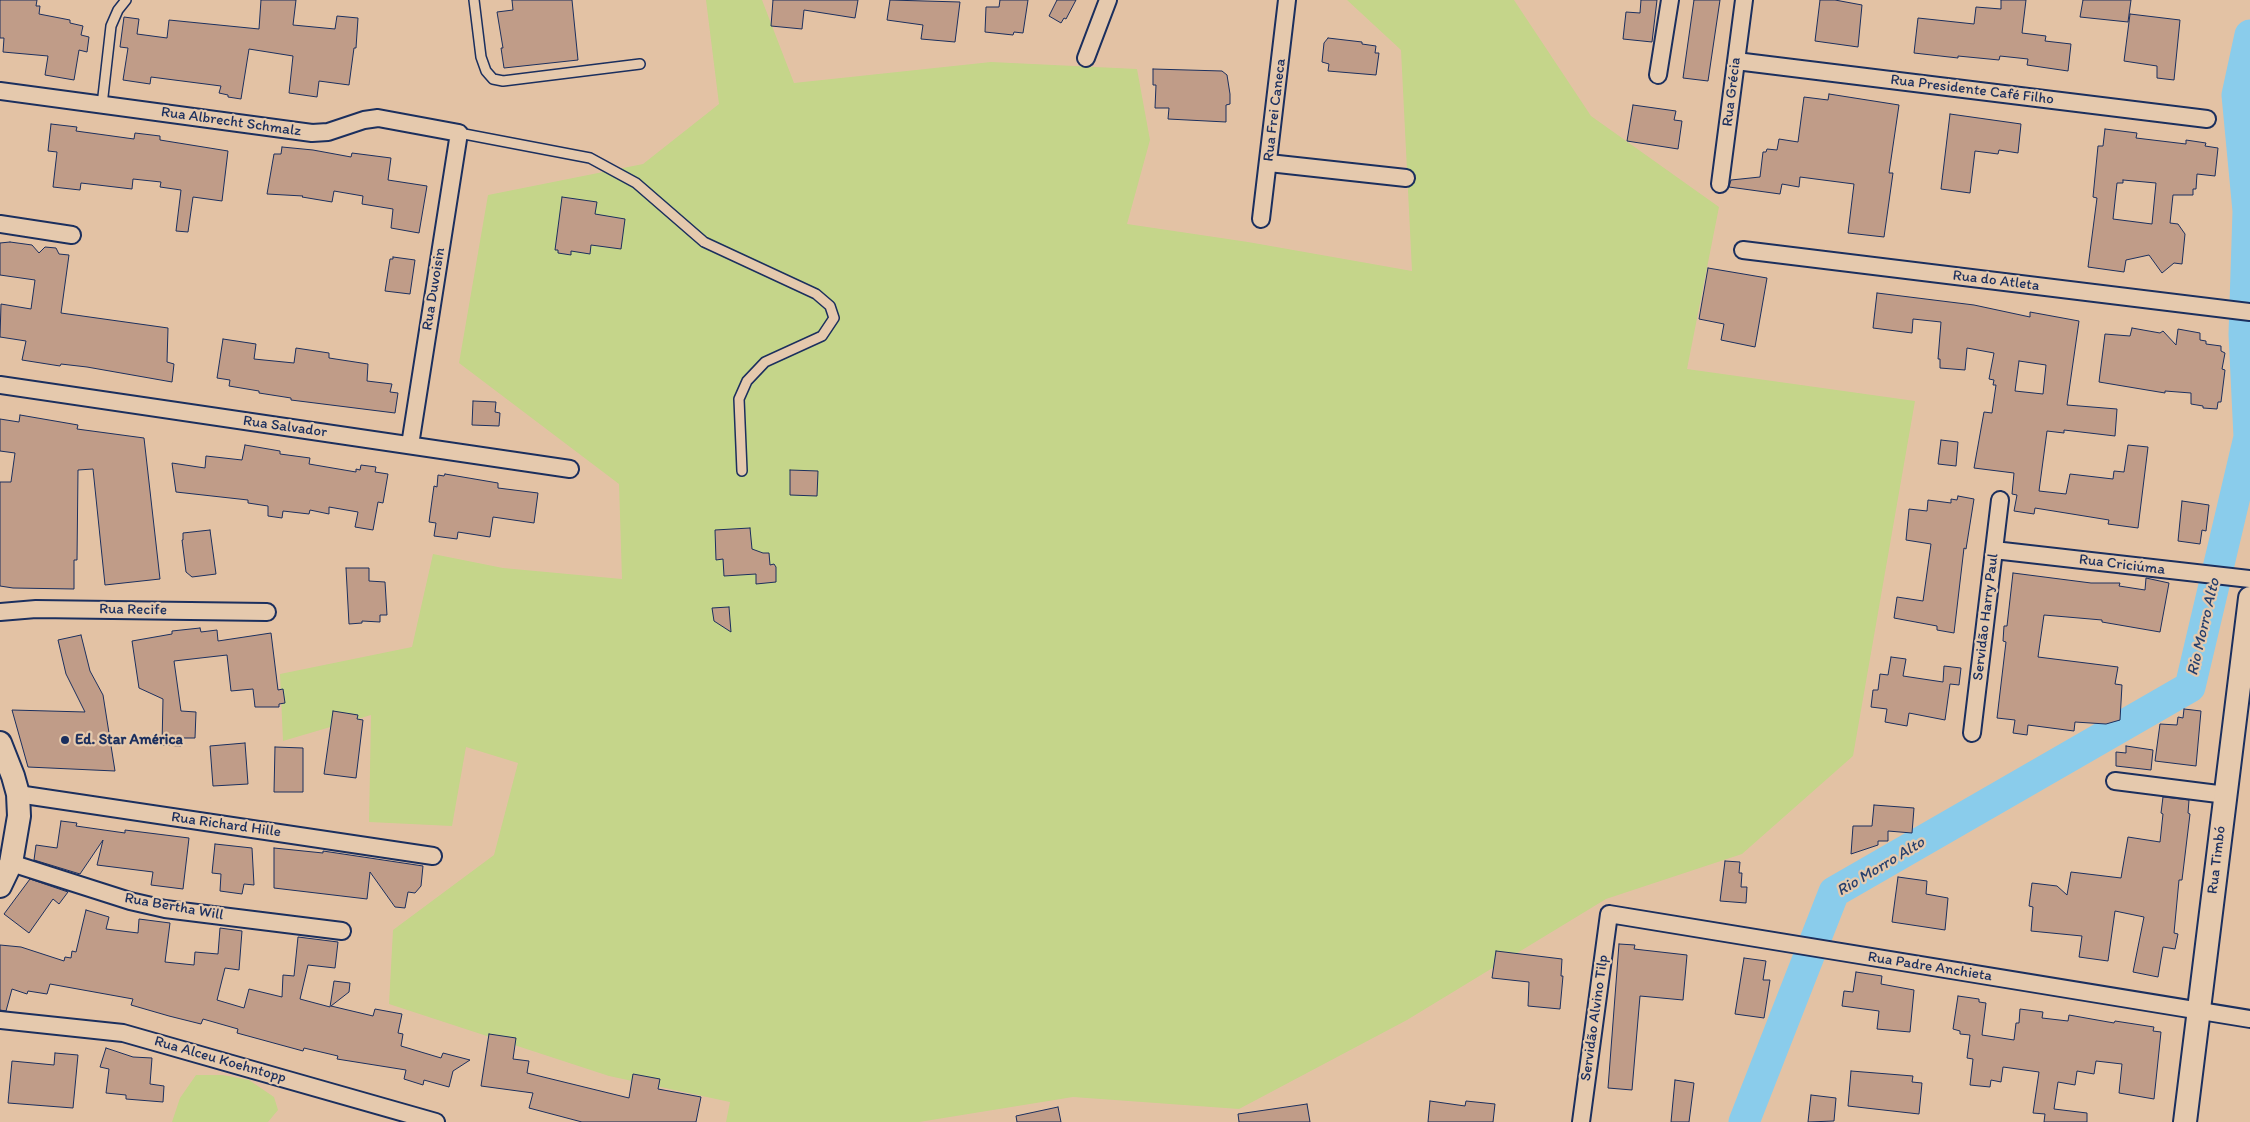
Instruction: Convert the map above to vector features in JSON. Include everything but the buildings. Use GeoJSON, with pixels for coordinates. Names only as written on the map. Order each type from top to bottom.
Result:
{"type":"FeatureCollection","features":[{"type":"Feature","properties":{"kind":"main road","name":"Rua Timbó"},"geometry":{"type":"LineString","coordinates":[[2185,1122],[2226,795],[2241,704],[2250,598]]}},
{"type":"Feature","properties":{"kind":"main road"},"geometry":{"type":"LineString","coordinates":[[0,743],[14,776],[18,794],[17,836],[12,863],[0,886]]}},
{"type":"Feature","properties":{"kind":"street"},"geometry":{"type":"LineString","coordinates":[[1086,58],[1108,0]]}},
{"type":"Feature","properties":{"kind":"street","name":"Rua Frei Caneca"},"geometry":{"type":"LineString","coordinates":[[1261,219],[1288,0]]}},
{"type":"Feature","properties":{"kind":"street"},"geometry":{"type":"LineString","coordinates":[[1658,74],[1670,0]]}},
{"type":"Feature","properties":{"kind":"street","name":"Rua Grécia"},"geometry":{"type":"LineString","coordinates":[[1720,184],[1744,0]]}},
{"type":"Feature","properties":{"kind":"street","name":"Rua Presidente Café Filho"},"geometry":{"type":"LineString","coordinates":[[1736,61],[2207,119]]}},
{"type":"Feature","properties":{"kind":"street","name":"Rua Albrecht Schmalz"},"geometry":{"type":"LineString","coordinates":[[0,91],[312,133],[328,132],[364,120],[378,118],[459,133]]}},
{"type":"Feature","properties":{"kind":"street","name":"Rua Duvoisin"},"geometry":{"type":"LineString","coordinates":[[410,445],[459,133]]}},
{"type":"Feature","properties":{"kind":"street"},"geometry":{"type":"LineString","coordinates":[[1269,163],[1406,178]]}},
{"type":"Feature","properties":{"kind":"street"},"geometry":{"type":"LineString","coordinates":[[0,224],[72,235]]}},
{"type":"Feature","properties":{"kind":"street","name":"Rua do Atleta"},"geometry":{"type":"LineString","coordinates":[[1743,250],[2250,312]]}},
{"type":"Feature","properties":{"kind":"street","name":"Rua Salvador"},"geometry":{"type":"LineString","coordinates":[[0,385],[570,469]]}},
{"type":"Feature","properties":{"kind":"street","name":"Servidão Harry Paul"},"geometry":{"type":"LineString","coordinates":[[1972,734],[2000,500]]}},
{"type":"Feature","properties":{"kind":"street","name":"Rua Criciúma"},"geometry":{"type":"LineString","coordinates":[[1994,550],[2250,579]]}},
{"type":"Feature","properties":{"kind":"street","name":"Rua Recife"},"geometry":{"type":"LineString","coordinates":[[0,612],[36,609],[267,612]]}},
{"type":"Feature","properties":{"kind":"street"},"geometry":{"type":"LineString","coordinates":[[2115,781],[2226,795]]}},
{"type":"Feature","properties":{"kind":"street","name":"Rua Richard Hille"},"geometry":{"type":"LineString","coordinates":[[18,794],[433,856]]}},
{"type":"Feature","properties":{"kind":"street","name":"Rua Bertha Will"},"geometry":{"type":"LineString","coordinates":[[12,863],[130,902],[165,909],[342,930]]}},
{"type":"Feature","properties":{"kind":"street","name":"Rua Padre Anchieta"},"geometry":{"type":"LineString","coordinates":[[1609,914],[2250,1019]]}},
{"type":"Feature","properties":{"kind":"street","name":"Servidão Alvino Tilp"},"geometry":{"type":"LineString","coordinates":[[1581,1122],[1609,914]]}},
{"type":"Feature","properties":{"kind":"street","name":"Rua Alceu Koehntopp"},"geometry":{"type":"LineString","coordinates":[[0,1020],[123,1033],[436,1122]]}},
{"type":"Feature","properties":{"kind":"lane"},"geometry":{"type":"LineString","coordinates":[[102,105],[111,26],[118,10],[126,0]]}},
{"type":"Feature","properties":{"kind":"lane"},"geometry":{"type":"LineString","coordinates":[[474,0],[481,57],[486,71],[494,79],[503,81],[640,64]]}},
{"type":"Feature","properties":{"kind":"lane"},"geometry":{"type":"LineString","coordinates":[[459,133],[590,158],[636,183],[704,242],[816,294],[830,306],[834,318],[822,336],[765,362],[747,381],[738,399],[742,471]]}},
{"type":"Feature","properties":{"kind":"green space"},"geometry":{"type":"Polygon","coordinates":[[[706,0],[762,0],[794,83],[991,62],[1137,69],[1150,140],[1127,224],[1248,242],[1412,271],[1401,50],[1347,0],[1514,0],[1591,116],[1719,207],[1687,369],[1915,401],[1853,756],[1742,854],[1606,899],[1407,1020],[1239,1109],[1073,1097],[919,1122],[726,1122],[730,1102],[609,1076],[389,1004],[393,930],[494,855],[518,763],[466,747],[452,826],[369,822],[371,715],[283,741],[280,674],[412,647],[433,554],[503,568],[622,579],[619,484],[459,363],[488,195],[643,164],[719,104],[706,0]]]}},
{"type":"Feature","properties":{"kind":"green space"},"geometry":{"type":"Polygon","coordinates":[[[196,1075],[223,1075],[249,1080],[274,1097],[278,1110],[268,1122],[172,1122],[180,1098],[196,1075]]]}},
{"type":"Feature","properties":{"kind":"waterway","name":"Rio Morro Alto"},"geometry":{"type":"LineString","coordinates":[[1744,1122],[1834,892],[2190,687],[2249,437],[2244,334],[2248,211],[2237,95],[2250,35]]}},
{"type":"Feature","properties":{"kind":"place","name":"Ed. Star América"},"geometry":{"type":"Point","coordinates":[65,740]}}]}
